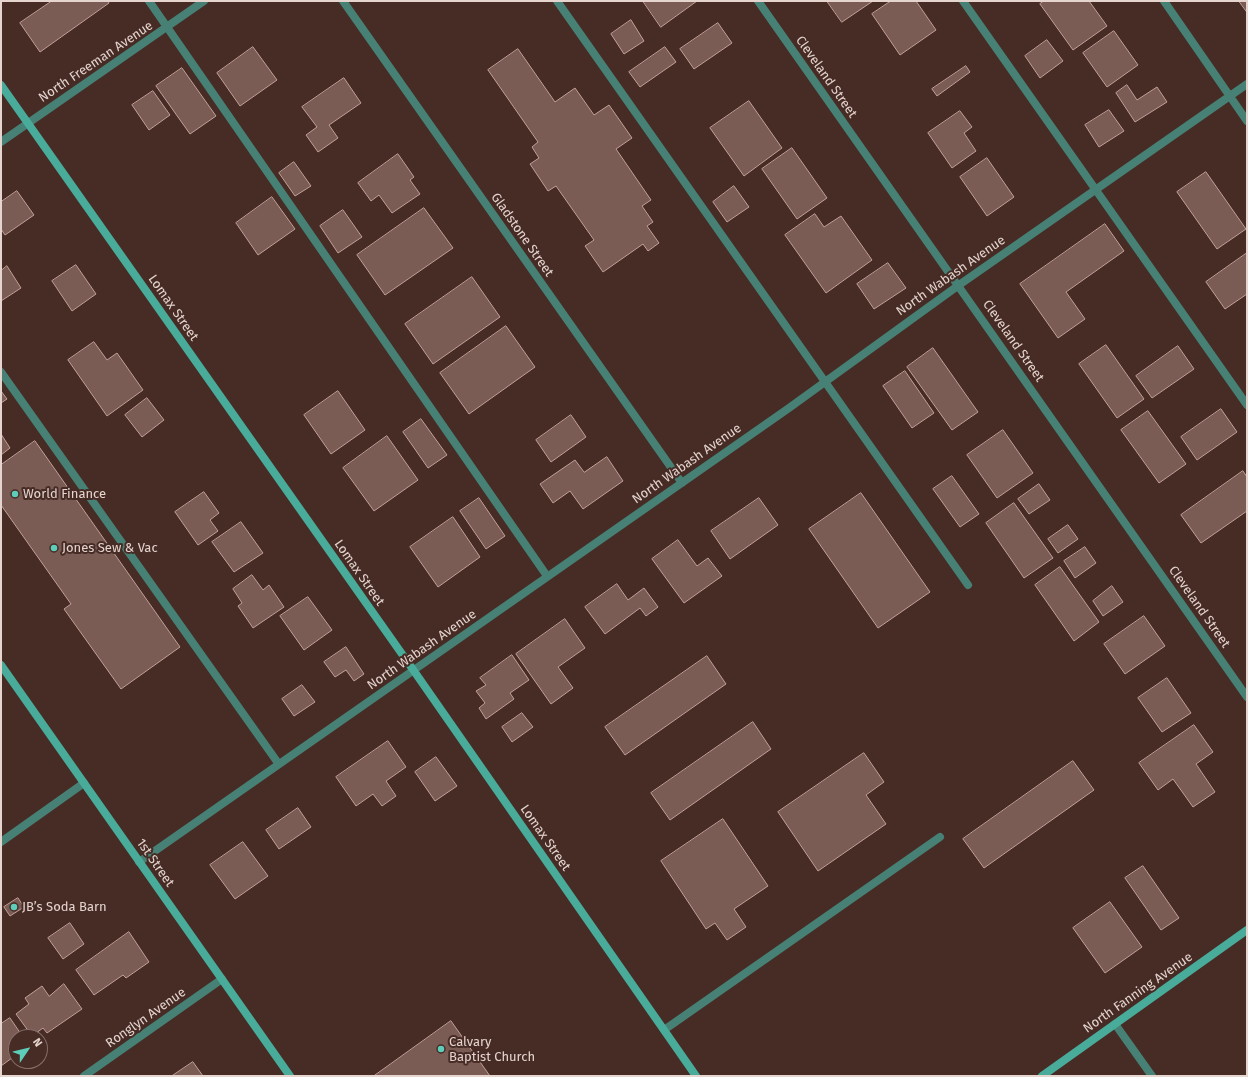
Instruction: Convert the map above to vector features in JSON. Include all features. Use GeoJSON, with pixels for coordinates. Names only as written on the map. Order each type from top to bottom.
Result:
{"type":"FeatureCollection","features":[{"type":"Feature","properties":{"kind":"main road","name":"Lomax Street"},"geometry":{"type":"LineString","coordinates":[[1,85],[414,671],[696,1076]]}},
{"type":"Feature","properties":{"kind":"main road","name":"1st Street"},"geometry":{"type":"LineString","coordinates":[[1,665],[290,1076]]}},
{"type":"Feature","properties":{"kind":"main road","name":"North Fanning Avenue"},"geometry":{"type":"LineString","coordinates":[[1042,1076],[1247,930]]}},
{"type":"Feature","properties":{"kind":"street"},"geometry":{"type":"LineString","coordinates":[[149,1],[547,576]]}},
{"type":"Feature","properties":{"kind":"street","name":"North Freeman Avenue"},"geometry":{"type":"LineString","coordinates":[[1,142],[204,1]]}},
{"type":"Feature","properties":{"kind":"street","name":"Gladstone Street"},"geometry":{"type":"LineString","coordinates":[[343,1],[682,483]]}},
{"type":"Feature","properties":{"kind":"street"},"geometry":{"type":"LineString","coordinates":[[557,1],[968,585]]}},
{"type":"Feature","properties":{"kind":"street","name":"Cleveland Street"},"geometry":{"type":"LineString","coordinates":[[758,1],[1247,697]]}},
{"type":"Feature","properties":{"kind":"street"},"geometry":{"type":"LineString","coordinates":[[963,1],[1247,405]]}},
{"type":"Feature","properties":{"kind":"street"},"geometry":{"type":"LineString","coordinates":[[1164,1],[1247,121]]}},
{"type":"Feature","properties":{"kind":"street","name":"North Wabash Avenue"},"geometry":{"type":"LineString","coordinates":[[139,862],[278,763],[414,671],[547,576],[682,483],[959,285],[1229,95],[1247,84]]}},
{"type":"Feature","properties":{"kind":"street"},"geometry":{"type":"LineString","coordinates":[[1,372],[278,763]]}},
{"type":"Feature","properties":{"kind":"street"},"geometry":{"type":"LineString","coordinates":[[1,842],[84,782]]}},
{"type":"Feature","properties":{"kind":"street"},"geometry":{"type":"LineString","coordinates":[[664,1030],[940,837]]}},
{"type":"Feature","properties":{"kind":"street","name":"Ronglyn Avenue"},"geometry":{"type":"LineString","coordinates":[[84,1076],[222,979]]}},
{"type":"Feature","properties":{"kind":"street"},"geometry":{"type":"LineString","coordinates":[[1116,1024],[1152,1076]]}},
{"type":"Feature","properties":{"kind":"building"},"geometry":{"type":"Polygon","coordinates":[[[52,1],[108,1],[109,3],[40,52],[20,23],[52,1]]]}},
{"type":"Feature","properties":{"kind":"building"},"geometry":{"type":"Polygon","coordinates":[[[643,1],[697,1],[661,27],[643,1]]]}},
{"type":"Feature","properties":{"kind":"building"},"geometry":{"type":"Polygon","coordinates":[[[827,1],[873,1],[842,22],[827,1]]]}},
{"type":"Feature","properties":{"kind":"building"},"geometry":{"type":"Polygon","coordinates":[[[891,1],[916,1],[936,30],[900,55],[872,14],[891,1]]]}},
{"type":"Feature","properties":{"kind":"building"},"geometry":{"type":"Polygon","coordinates":[[[1044,1],[1089,1],[1107,26],[1073,50],[1040,4],[1044,1]]]}},
{"type":"Feature","properties":{"kind":"building"},"geometry":{"type":"Polygon","coordinates":[[[1239,1],[1247,1],[1247,12],[1239,1]]]}},
{"type":"Feature","properties":{"kind":"building"},"geometry":{"type":"Polygon","coordinates":[[[631,20],[644,41],[624,54],[611,34],[631,20]]]}},
{"type":"Feature","properties":{"kind":"building"},"geometry":{"type":"Polygon","coordinates":[[[718,23],[732,43],[694,69],[680,49],[718,23]]]}},
{"type":"Feature","properties":{"kind":"building"},"geometry":{"type":"Polygon","coordinates":[[[1114,31],[1138,65],[1107,87],[1083,53],[1114,31]]]}},
{"type":"Feature","properties":{"kind":"building"},"geometry":{"type":"Polygon","coordinates":[[[1047,40],[1063,61],[1040,78],[1025,56],[1047,40]]]}},
{"type":"Feature","properties":{"kind":"building"},"geometry":{"type":"Polygon","coordinates":[[[253,47],[277,80],[240,106],[217,73],[253,47]]]}},
{"type":"Feature","properties":{"kind":"building"},"geometry":{"type":"Polygon","coordinates":[[[665,47],[676,62],[640,87],[629,72],[665,47]]]}},
{"type":"Feature","properties":{"kind":"building"},"geometry":{"type":"Polygon","coordinates":[[[518,49],[555,102],[575,88],[594,115],[609,105],[632,138],[616,149],[651,200],[642,206],[653,222],[647,226],[659,243],[648,251],[643,244],[603,272],[585,246],[594,240],[556,186],[548,191],[530,164],[539,158],[532,147],[538,142],[488,70],[518,49]]]}},
{"type":"Feature","properties":{"kind":"building"},"geometry":{"type":"Polygon","coordinates":[[[966,66],[970,72],[937,96],[932,89],[966,66]]]}},
{"type":"Feature","properties":{"kind":"building"},"geometry":{"type":"Polygon","coordinates":[[[182,68],[216,116],[190,134],[156,86],[182,68]]]}},
{"type":"Feature","properties":{"kind":"building"},"geometry":{"type":"Polygon","coordinates":[[[344,78],[361,103],[329,125],[338,138],[318,152],[306,135],[317,127],[302,107],[344,78]]]}},
{"type":"Feature","properties":{"kind":"building"},"geometry":{"type":"Polygon","coordinates":[[[1127,85],[1137,100],[1157,87],[1167,102],[1135,122],[1116,93],[1127,85]]]}},
{"type":"Feature","properties":{"kind":"building"},"geometry":{"type":"Polygon","coordinates":[[[153,91],[170,115],[149,130],[132,105],[153,91]]]}},
{"type":"Feature","properties":{"kind":"building"},"geometry":{"type":"Polygon","coordinates":[[[749,101],[782,148],[744,176],[710,128],[749,101]]]}},
{"type":"Feature","properties":{"kind":"building"},"geometry":{"type":"Polygon","coordinates":[[[1109,110],[1124,131],[1099,147],[1085,125],[1109,110]]]}},
{"type":"Feature","properties":{"kind":"building"},"geometry":{"type":"Polygon","coordinates":[[[960,111],[972,127],[964,133],[976,151],[952,168],[928,133],[960,111]]]}},
{"type":"Feature","properties":{"kind":"building"},"geometry":{"type":"Polygon","coordinates":[[[792,148],[827,198],[797,219],[762,169],[792,148]]]}},
{"type":"Feature","properties":{"kind":"building"},"geometry":{"type":"Polygon","coordinates":[[[398,154],[414,177],[410,180],[420,194],[392,213],[379,195],[371,201],[358,183],[398,154]]]}},
{"type":"Feature","properties":{"kind":"building"},"geometry":{"type":"Polygon","coordinates":[[[987,158],[1014,197],[987,216],[960,177],[987,158]]]}},
{"type":"Feature","properties":{"kind":"building"},"geometry":{"type":"Polygon","coordinates":[[[294,162],[311,186],[295,196],[279,173],[294,162]]]}},
{"type":"Feature","properties":{"kind":"building"},"geometry":{"type":"Polygon","coordinates":[[[1206,172],[1246,229],[1217,249],[1177,192],[1206,172]]]}},
{"type":"Feature","properties":{"kind":"building"},"geometry":{"type":"Polygon","coordinates":[[[734,186],[749,207],[727,222],[713,202],[734,186]]]}},
{"type":"Feature","properties":{"kind":"building"},"geometry":{"type":"Polygon","coordinates":[[[17,191],[34,215],[5,235],[1,229],[1,202],[17,191]]]}},
{"type":"Feature","properties":{"kind":"building"},"geometry":{"type":"Polygon","coordinates":[[[272,197],[295,229],[258,255],[236,223],[272,197]]]}},
{"type":"Feature","properties":{"kind":"building"},"geometry":{"type":"Polygon","coordinates":[[[424,208],[453,248],[385,295],[357,255],[424,208]]]}},
{"type":"Feature","properties":{"kind":"building"},"geometry":{"type":"Polygon","coordinates":[[[343,210],[362,237],[338,253],[320,226],[343,210]]]}},
{"type":"Feature","properties":{"kind":"building"},"geometry":{"type":"Polygon","coordinates":[[[815,214],[824,227],[841,216],[872,260],[826,293],[785,235],[815,214]]]}},
{"type":"Feature","properties":{"kind":"building"},"geometry":{"type":"Polygon","coordinates":[[[1105,224],[1124,251],[1066,292],[1085,319],[1058,338],[1020,284],[1105,224]]]}},
{"type":"Feature","properties":{"kind":"building"},"geometry":{"type":"Polygon","coordinates":[[[1247,253],[1247,294],[1225,309],[1206,282],[1247,253]]]}},
{"type":"Feature","properties":{"kind":"building"},"geometry":{"type":"Polygon","coordinates":[[[888,263],[906,288],[874,309],[857,284],[888,263]]]}},
{"type":"Feature","properties":{"kind":"building"},"geometry":{"type":"Polygon","coordinates":[[[76,265],[96,294],[72,311],[52,281],[76,265]]]}},
{"type":"Feature","properties":{"kind":"building"},"geometry":{"type":"Polygon","coordinates":[[[7,266],[21,288],[1,301],[1,271],[7,266]]]}},
{"type":"Feature","properties":{"kind":"building"},"geometry":{"type":"Polygon","coordinates":[[[472,277],[500,317],[433,364],[405,324],[472,277]]]}},
{"type":"Feature","properties":{"kind":"building"},"geometry":{"type":"Polygon","coordinates":[[[506,326],[535,367],[469,414],[440,373],[506,326]]]}},
{"type":"Feature","properties":{"kind":"building"},"geometry":{"type":"Polygon","coordinates":[[[94,342],[107,360],[117,353],[143,390],[107,416],[68,360],[94,342]]]}},
{"type":"Feature","properties":{"kind":"building"},"geometry":{"type":"Polygon","coordinates":[[[1106,345],[1144,399],[1117,418],[1079,364],[1106,345]]]}},
{"type":"Feature","properties":{"kind":"building"},"geometry":{"type":"Polygon","coordinates":[[[1178,346],[1194,369],[1152,398],[1136,376],[1178,346]]]}},
{"type":"Feature","properties":{"kind":"building"},"geometry":{"type":"Polygon","coordinates":[[[933,348],[978,412],[952,430],[907,367],[933,348]]]}},
{"type":"Feature","properties":{"kind":"building"},"geometry":{"type":"Polygon","coordinates":[[[905,371],[934,413],[912,428],[883,386],[905,371]]]}},
{"type":"Feature","properties":{"kind":"building"},"geometry":{"type":"Polygon","coordinates":[[[1,391],[7,399],[1,403],[1,391]]]}},
{"type":"Feature","properties":{"kind":"building"},"geometry":{"type":"Polygon","coordinates":[[[338,391],[365,430],[331,454],[304,415],[338,391]]]}},
{"type":"Feature","properties":{"kind":"building"},"geometry":{"type":"Polygon","coordinates":[[[147,398],[164,420],[142,437],[125,415],[147,398]]]}},
{"type":"Feature","properties":{"kind":"building"},"geometry":{"type":"Polygon","coordinates":[[[1221,409],[1237,432],[1197,460],[1181,437],[1221,409]]]}},
{"type":"Feature","properties":{"kind":"building"},"geometry":{"type":"Polygon","coordinates":[[[1148,411],[1186,464],[1159,483],[1121,430],[1148,411]]]}},
{"type":"Feature","properties":{"kind":"building"},"geometry":{"type":"Polygon","coordinates":[[[571,415],[586,437],[551,462],[536,440],[571,415]]]}},
{"type":"Feature","properties":{"kind":"building"},"geometry":{"type":"Polygon","coordinates":[[[421,419],[447,455],[428,468],[403,432],[421,419]]]}},
{"type":"Feature","properties":{"kind":"building"},"geometry":{"type":"Polygon","coordinates":[[[1003,430],[1033,473],[997,498],[967,455],[1003,430]]]}},
{"type":"Feature","properties":{"kind":"building"},"geometry":{"type":"Polygon","coordinates":[[[1,434],[10,448],[1,455],[1,434]]]}},
{"type":"Feature","properties":{"kind":"building"},"geometry":{"type":"Polygon","coordinates":[[[387,436],[418,480],[374,511],[343,468],[387,436]]]}},
{"type":"Feature","properties":{"kind":"building"},"geometry":{"type":"Polygon","coordinates":[[[35,441],[180,647],[121,689],[64,609],[71,604],[1,505],[1,465],[35,441]]]}},
{"type":"Feature","properties":{"kind":"building"},"geometry":{"type":"Polygon","coordinates":[[[607,457],[623,481],[583,509],[570,491],[553,503],[540,484],[575,460],[584,472],[607,457]]]}},
{"type":"Feature","properties":{"kind":"building"},"geometry":{"type":"Polygon","coordinates":[[[1243,471],[1247,477],[1247,511],[1201,543],[1181,515],[1243,471]]]}},
{"type":"Feature","properties":{"kind":"building"},"geometry":{"type":"Polygon","coordinates":[[[952,476],[979,514],[960,527],[933,489],[952,476]]]}},
{"type":"Feature","properties":{"kind":"building"},"geometry":{"type":"Polygon","coordinates":[[[1039,484],[1050,500],[1029,514],[1018,499],[1039,484]]]}},
{"type":"Feature","properties":{"kind":"building"},"geometry":{"type":"Polygon","coordinates":[[[204,492],[219,513],[210,520],[218,531],[198,545],[175,512],[204,492]]]}},
{"type":"Feature","properties":{"kind":"building"},"geometry":{"type":"Polygon","coordinates":[[[861,493],[930,592],[878,628],[809,529],[861,493]]]}},
{"type":"Feature","properties":{"kind":"building"},"geometry":{"type":"Polygon","coordinates":[[[479,498],[505,536],[486,549],[460,511],[479,498]]]}},
{"type":"Feature","properties":{"kind":"building"},"geometry":{"type":"Polygon","coordinates":[[[759,498],[778,525],[730,559],[711,531],[759,498]]]}},
{"type":"Feature","properties":{"kind":"building"},"geometry":{"type":"Polygon","coordinates":[[[1014,503],[1053,558],[1024,578],[986,523],[1014,503]]]}},
{"type":"Feature","properties":{"kind":"building"},"geometry":{"type":"Polygon","coordinates":[[[453,517],[480,557],[438,587],[410,547],[453,517]]]}},
{"type":"Feature","properties":{"kind":"building"},"geometry":{"type":"Polygon","coordinates":[[[241,522],[263,553],[234,572],[212,542],[241,522]]]}},
{"type":"Feature","properties":{"kind":"building"},"geometry":{"type":"Polygon","coordinates":[[[1068,525],[1078,539],[1058,553],[1048,539],[1068,525]]]}},
{"type":"Feature","properties":{"kind":"building"},"geometry":{"type":"Polygon","coordinates":[[[678,540],[697,566],[708,558],[722,576],[684,603],[652,559],[678,540]]]}},
{"type":"Feature","properties":{"kind":"building"},"geometry":{"type":"Polygon","coordinates":[[[1085,547],[1096,563],[1075,578],[1064,561],[1085,547]]]}},
{"type":"Feature","properties":{"kind":"building"},"geometry":{"type":"Polygon","coordinates":[[[1060,567],[1099,622],[1074,641],[1035,585],[1060,567]]]}},
{"type":"Feature","properties":{"kind":"building"},"geometry":{"type":"Polygon","coordinates":[[[252,575],[263,590],[269,585],[284,607],[253,628],[238,606],[242,603],[233,589],[252,575]]]}},
{"type":"Feature","properties":{"kind":"building"},"geometry":{"type":"Polygon","coordinates":[[[617,584],[628,600],[644,588],[658,607],[646,616],[640,608],[605,634],[585,607],[617,584]]]}},
{"type":"Feature","properties":{"kind":"building"},"geometry":{"type":"Polygon","coordinates":[[[1112,586],[1123,602],[1103,616],[1093,601],[1112,586]]]}},
{"type":"Feature","properties":{"kind":"building"},"geometry":{"type":"Polygon","coordinates":[[[308,597],[332,630],[304,650],[280,616],[308,597]]]}},
{"type":"Feature","properties":{"kind":"building"},"geometry":{"type":"Polygon","coordinates":[[[1144,616],[1165,646],[1125,674],[1104,644],[1144,616]]]}},
{"type":"Feature","properties":{"kind":"building"},"geometry":{"type":"Polygon","coordinates":[[[565,619],[585,648],[558,667],[573,688],[551,704],[516,654],[565,619]]]}},
{"type":"Feature","properties":{"kind":"building"},"geometry":{"type":"Polygon","coordinates":[[[346,647],[364,674],[354,681],[346,670],[335,677],[324,662],[346,647]]]}},
{"type":"Feature","properties":{"kind":"building"},"geometry":{"type":"Polygon","coordinates":[[[512,655],[529,680],[510,693],[514,699],[486,719],[479,708],[485,703],[476,691],[486,685],[480,678],[512,655]]]}},
{"type":"Feature","properties":{"kind":"building"},"geometry":{"type":"Polygon","coordinates":[[[707,656],[726,684],[625,755],[605,727],[707,656]]]}},
{"type":"Feature","properties":{"kind":"building"},"geometry":{"type":"Polygon","coordinates":[[[1167,678],[1191,713],[1162,732],[1138,698],[1167,678]]]}},
{"type":"Feature","properties":{"kind":"building"},"geometry":{"type":"Polygon","coordinates":[[[302,685],[315,702],[294,716],[282,699],[302,685]]]}},
{"type":"Feature","properties":{"kind":"building"},"geometry":{"type":"Polygon","coordinates":[[[522,713],[533,727],[512,742],[502,727],[522,713]]]}},
{"type":"Feature","properties":{"kind":"building"},"geometry":{"type":"Polygon","coordinates":[[[753,722],[771,749],[670,820],[651,793],[753,722]]]}},
{"type":"Feature","properties":{"kind":"building"},"geometry":{"type":"Polygon","coordinates":[[[1194,725],[1213,752],[1196,764],[1215,792],[1193,807],[1173,779],[1158,790],[1139,763],[1194,725]]]}},
{"type":"Feature","properties":{"kind":"building"},"geometry":{"type":"Polygon","coordinates":[[[388,741],[406,767],[386,781],[396,796],[382,806],[373,794],[356,806],[336,777],[388,741]]]}},
{"type":"Feature","properties":{"kind":"building"},"geometry":{"type":"Polygon","coordinates":[[[864,753],[884,782],[866,795],[886,824],[818,871],[778,812],[864,753]]]}},
{"type":"Feature","properties":{"kind":"building"},"geometry":{"type":"Polygon","coordinates":[[[436,757],[457,786],[435,801],[415,772],[436,757]]]}},
{"type":"Feature","properties":{"kind":"building"},"geometry":{"type":"Polygon","coordinates":[[[1073,761],[1094,790],[984,868],[963,839],[1073,761]]]}},
{"type":"Feature","properties":{"kind":"building"},"geometry":{"type":"Polygon","coordinates":[[[298,808],[311,827],[279,849],[266,830],[298,808]]]}},
{"type":"Feature","properties":{"kind":"building"},"geometry":{"type":"Polygon","coordinates":[[[723,819],[768,886],[734,909],[746,927],[727,940],[715,923],[706,929],[661,861],[723,819]]]}},
{"type":"Feature","properties":{"kind":"building"},"geometry":{"type":"Polygon","coordinates":[[[243,842],[268,876],[235,899],[210,865],[243,842]]]}},
{"type":"Feature","properties":{"kind":"building"},"geometry":{"type":"Polygon","coordinates":[[[1143,866],[1179,918],[1161,930],[1125,878],[1143,866]]]}},
{"type":"Feature","properties":{"kind":"building","name":"JB’s Soda Barn"},"geometry":{"type":"Polygon","coordinates":[[[18,898],[24,907],[10,916],[4,907],[18,898]]]}},
{"type":"Feature","properties":{"kind":"building"},"geometry":{"type":"Polygon","coordinates":[[[1110,902],[1142,947],[1105,973],[1073,928],[1110,902]]]}},
{"type":"Feature","properties":{"kind":"building"},"geometry":{"type":"Polygon","coordinates":[[[70,923],[84,944],[63,959],[48,938],[70,923]]]}},
{"type":"Feature","properties":{"kind":"building"},"geometry":{"type":"Polygon","coordinates":[[[129,932],[149,962],[126,978],[123,975],[94,995],[76,970],[129,932]]]}},
{"type":"Feature","properties":{"kind":"building"},"geometry":{"type":"Polygon","coordinates":[[[64,984],[82,1009],[48,1032],[48,1029],[43,1028],[27,1029],[16,1014],[29,1004],[25,998],[42,986],[49,996],[64,984]]]}},
{"type":"Feature","properties":{"kind":"building"},"geometry":{"type":"Polygon","coordinates":[[[10,1018],[18,1029],[8,1029],[8,1061],[1,1066],[1,1024],[10,1018]]]}},
{"type":"Feature","properties":{"kind":"building","name":"Calvary Baptist Church"},"geometry":{"type":"Polygon","coordinates":[[[451,1021],[490,1076],[374,1076],[451,1021]]]}},
{"type":"Feature","properties":{"kind":"building"},"geometry":{"type":"Polygon","coordinates":[[[193,1062],[203,1076],[172,1076],[193,1062]]]}},
{"type":"Feature","properties":{"kind":"place","name":"World Finance"},"geometry":{"type":"Point","coordinates":[15,494]}},
{"type":"Feature","properties":{"kind":"place","name":"Jones Sew & Vac"},"geometry":{"type":"Point","coordinates":[54,548]}},
{"type":"Feature","properties":{"kind":"place","name":"JB’s Soda Barn"},"geometry":{"type":"Point","coordinates":[14,907]}},
{"type":"Feature","properties":{"kind":"place","name":"Calvary Baptist Church"},"geometry":{"type":"Point","coordinates":[441,1049]}}]}
